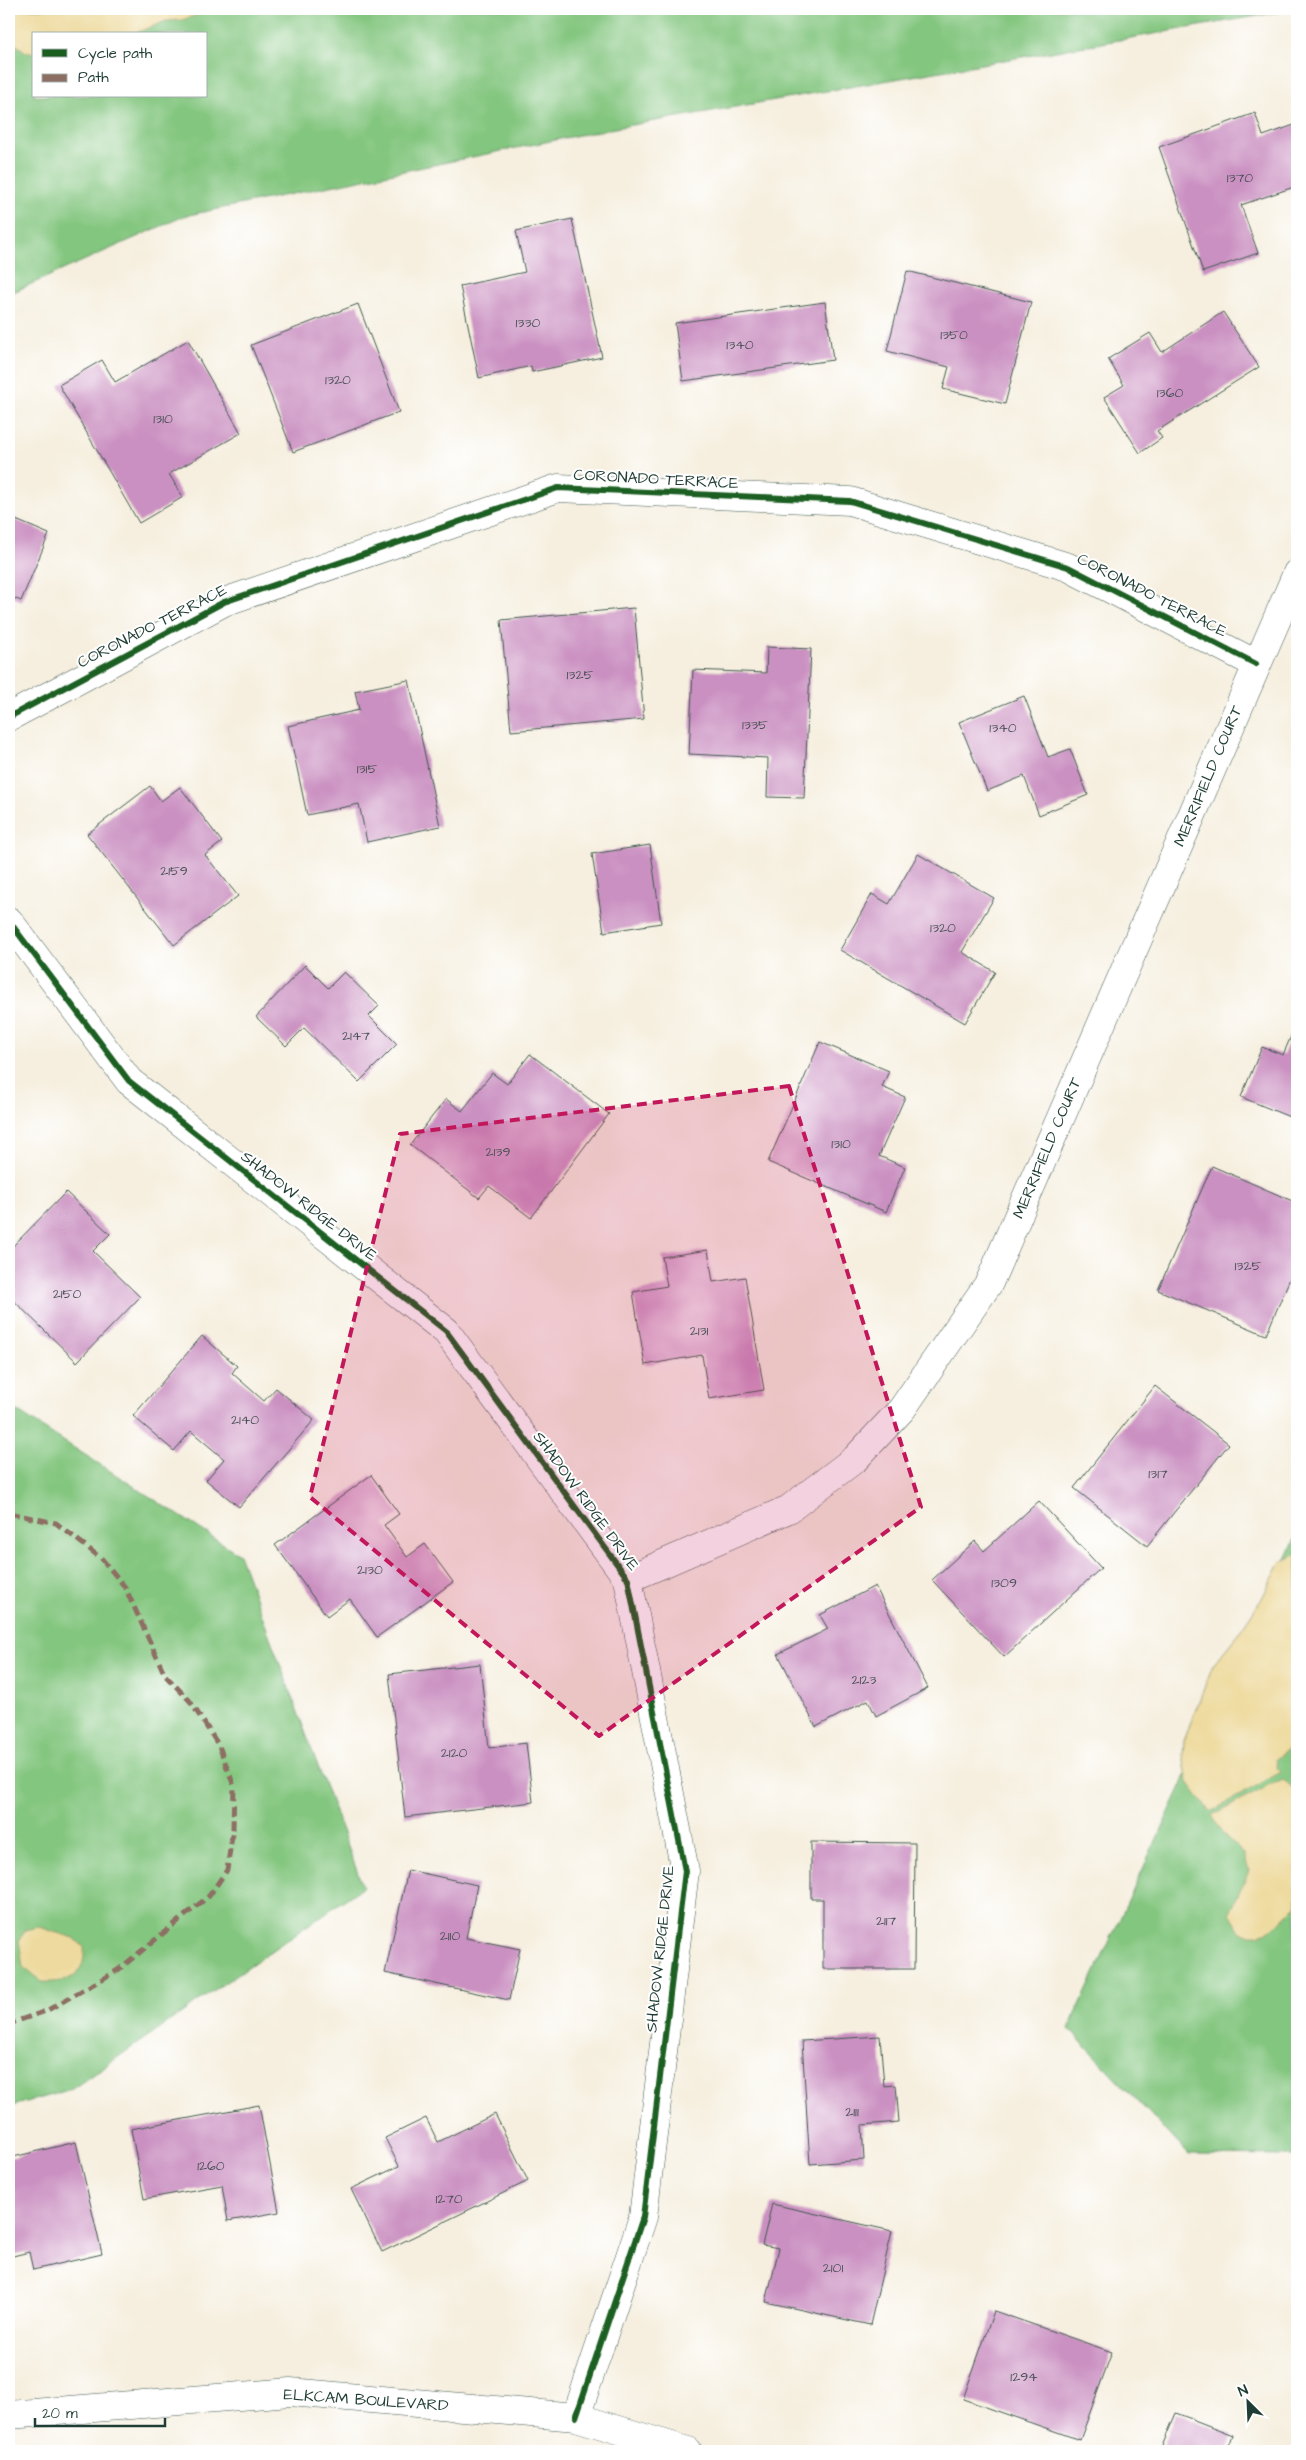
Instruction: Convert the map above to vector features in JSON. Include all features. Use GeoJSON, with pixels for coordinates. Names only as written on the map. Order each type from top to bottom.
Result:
{"type":"FeatureCollection","features":[{"type":"Feature","properties":{"kind":"street","name":"CORONADO TERRACE"},"geometry":{"type":"LineString","coordinates":[[9,717],[224,602],[558,488],[850,502],[1068,567],[1256,664]]}},
{"type":"Feature","properties":{"kind":"street","name":"MERRIFIELD COURT"},"geometry":{"type":"LineString","coordinates":[[628,1579],[789,1509],[855,1459],[902,1410],[989,1283],[1297,573]]}},
{"type":"Feature","properties":{"kind":"street","name":"SHADOW RIDGE DRIVE"},"geometry":{"type":"LineString","coordinates":[[9,921],[129,1081],[446,1331],[628,1579],[685,1871],[643,2217],[576,2417]]}},
{"type":"Feature","properties":{"kind":"street","name":"ELKCAM BOULEVARD"},"geometry":{"type":"LineString","coordinates":[[9,2415],[290,2392],[576,2417],[688,2451]]}},
{"type":"Feature","properties":{"kind":"highlighted area"},"geometry":{"type":"Polygon","coordinates":[[[789,1086],[921,1507],[599,1736],[310,1497],[400,1134],[789,1086]]]}},
{"type":"Feature","properties":{"kind":"green space"},"geometry":{"type":"Polygon","coordinates":[[[9,9],[1297,9],[609,129],[184,216],[9,294],[9,9]]]}},
{"type":"Feature","properties":{"kind":"green space"},"geometry":{"type":"Polygon","coordinates":[[[9,1406],[239,1554],[363,1887],[72,2089],[9,2107],[9,1406]]]}},
{"type":"Feature","properties":{"kind":"green space"},"geometry":{"type":"Polygon","coordinates":[[[1297,1535],[1297,2156],[1189,2155],[1069,2029],[1297,1535]]]}},
{"type":"Feature","properties":{"kind":"sand"},"geometry":{"type":"Polygon","coordinates":[[[9,9],[215,9],[182,20],[166,21],[138,32],[32,32],[32,54],[26,52],[11,41],[9,9]]]}},
{"type":"Feature","properties":{"kind":"sand"},"geometry":{"type":"Polygon","coordinates":[[[1297,1554],[1297,1743],[1275,1759],[1277,1768],[1281,1772],[1210,1812],[1188,1782],[1183,1756],[1184,1740],[1213,1665],[1238,1634],[1261,1600],[1281,1562],[1297,1554]]]}},
{"type":"Feature","properties":{"kind":"sand"},"geometry":{"type":"Polygon","coordinates":[[[1283,1779],[1297,1792],[1297,1905],[1279,1924],[1266,1932],[1250,1934],[1240,1932],[1229,1914],[1249,1871],[1244,1854],[1221,1832],[1212,1815],[1283,1779]]]}},
{"type":"Feature","properties":{"kind":"sand"},"geometry":{"type":"Polygon","coordinates":[[[39,1927],[74,1938],[84,1947],[82,1965],[74,1976],[60,1981],[42,1982],[23,1967],[19,1940],[26,1930],[39,1927]]]}},
{"type":"Feature","properties":{"kind":"building"},"geometry":{"type":"Polygon","coordinates":[[[1255,113],[1263,136],[1297,124],[1297,186],[1241,205],[1258,253],[1203,272],[1159,147],[1255,113]]]}},
{"type":"Feature","properties":{"kind":"building"},"geometry":{"type":"Polygon","coordinates":[[[572,219],[602,357],[532,372],[531,366],[479,378],[460,286],[525,272],[516,231],[572,219]]]}},
{"type":"Feature","properties":{"kind":"building"},"geometry":{"type":"Polygon","coordinates":[[[907,271],[1031,302],[1005,404],[943,389],[949,367],[887,351],[907,271]]]}},
{"type":"Feature","properties":{"kind":"building"},"geometry":{"type":"Polygon","coordinates":[[[825,302],[833,360],[683,381],[675,323],[825,302]]]}},
{"type":"Feature","properties":{"kind":"building"},"geometry":{"type":"Polygon","coordinates":[[[358,304],[399,412],[293,452],[251,345],[358,304]]]}},
{"type":"Feature","properties":{"kind":"building"},"geometry":{"type":"Polygon","coordinates":[[[1223,312],[1259,367],[1157,431],[1162,438],[1140,453],[1104,397],[1124,385],[1108,359],[1150,333],[1162,352],[1223,312]]]}},
{"type":"Feature","properties":{"kind":"building"},"geometry":{"type":"Polygon","coordinates":[[[188,340],[241,433],[169,474],[183,497],[139,523],[59,385],[102,360],[115,382],[188,340]]]}},
{"type":"Feature","properties":{"kind":"building"},"geometry":{"type":"Polygon","coordinates":[[[9,517],[49,534],[21,601],[9,596],[9,517]]]}},
{"type":"Feature","properties":{"kind":"building"},"geometry":{"type":"Polygon","coordinates":[[[634,608],[644,719],[511,731],[501,620],[634,608]]]}},
{"type":"Feature","properties":{"kind":"building"},"geometry":{"type":"Polygon","coordinates":[[[767,647],[811,649],[804,798],[767,797],[768,758],[689,754],[693,670],[766,673],[767,647]]]}},
{"type":"Feature","properties":{"kind":"building"},"geometry":{"type":"Polygon","coordinates":[[[409,680],[440,826],[367,842],[359,804],[307,815],[288,726],[359,710],[355,691],[409,680]]]}},
{"type":"Feature","properties":{"kind":"building"},"geometry":{"type":"Polygon","coordinates":[[[1024,696],[1048,757],[1070,749],[1088,795],[1039,815],[1024,776],[987,791],[959,722],[1024,696]]]}},
{"type":"Feature","properties":{"kind":"building"},"geometry":{"type":"Polygon","coordinates":[[[150,786],[161,801],[180,787],[222,842],[205,855],[238,896],[174,945],[87,834],[150,786]]]}},
{"type":"Feature","properties":{"kind":"building"},"geometry":{"type":"Polygon","coordinates":[[[650,845],[661,923],[604,932],[592,854],[650,845]]]}},
{"type":"Feature","properties":{"kind":"building"},"geometry":{"type":"Polygon","coordinates":[[[918,854],[994,898],[962,952],[995,972],[965,1023],[840,950],[872,894],[889,904],[918,854]]]}},
{"type":"Feature","properties":{"kind":"building"},"geometry":{"type":"Polygon","coordinates":[[[305,965],[328,988],[344,972],[379,1006],[369,1016],[397,1044],[359,1082],[304,1028],[286,1046],[256,1017],[305,965]]]}},
{"type":"Feature","properties":{"kind":"building"},"geometry":{"type":"Polygon","coordinates":[[[1297,1022],[1297,1120],[1241,1097],[1262,1047],[1283,1055],[1297,1022]]]}},
{"type":"Feature","properties":{"kind":"building"},"geometry":{"type":"Polygon","coordinates":[[[820,1042],[889,1071],[882,1087],[905,1097],[879,1156],[905,1167],[886,1212],[768,1162],[820,1042]]]}},
{"type":"Feature","properties":{"kind":"building"},"geometry":{"type":"Polygon","coordinates":[[[530,1054],[609,1114],[531,1218],[489,1186],[479,1198],[410,1145],[446,1099],[462,1111],[492,1073],[507,1084],[530,1054]]]}},
{"type":"Feature","properties":{"kind":"building"},"geometry":{"type":"Polygon","coordinates":[[[1212,1166],[1297,1203],[1297,1262],[1266,1335],[1158,1290],[1212,1166]]]}},
{"type":"Feature","properties":{"kind":"building"},"geometry":{"type":"Polygon","coordinates":[[[66,1192],[110,1234],[93,1251],[140,1297],[77,1362],[9,1296],[9,1250],[66,1192]]]}},
{"type":"Feature","properties":{"kind":"building"},"geometry":{"type":"Polygon","coordinates":[[[708,1250],[713,1282],[745,1277],[764,1390],[709,1399],[702,1355],[645,1365],[633,1292],[667,1286],[662,1257],[708,1250]]]}},
{"type":"Feature","properties":{"kind":"building"},"geometry":{"type":"Polygon","coordinates":[[[202,1336],[237,1366],[232,1373],[264,1401],[276,1388],[314,1420],[239,1507],[206,1480],[224,1459],[191,1431],[174,1451],[133,1416],[202,1336]]]}},
{"type":"Feature","properties":{"kind":"building"},"geometry":{"type":"Polygon","coordinates":[[[1155,1386],[1229,1444],[1147,1546],[1074,1488],[1155,1386]]]}},
{"type":"Feature","properties":{"kind":"building"},"geometry":{"type":"Polygon","coordinates":[[[371,1475],[399,1514],[384,1525],[407,1557],[425,1544],[453,1582],[377,1637],[350,1599],[327,1616],[275,1545],[371,1475]]]}},
{"type":"Feature","properties":{"kind":"building"},"geometry":{"type":"Polygon","coordinates":[[[1039,1501],[1101,1568],[1004,1657],[932,1580],[975,1541],[984,1551],[1039,1501]]]}},
{"type":"Feature","properties":{"kind":"building"},"geometry":{"type":"Polygon","coordinates":[[[875,1586],[928,1688],[876,1716],[868,1700],[816,1727],[778,1654],[828,1629],[820,1615],[875,1586]]]}},
{"type":"Feature","properties":{"kind":"building"},"geometry":{"type":"Polygon","coordinates":[[[480,1664],[489,1748],[526,1743],[533,1802],[405,1817],[389,1674],[480,1664]]]}},
{"type":"Feature","properties":{"kind":"building"},"geometry":{"type":"Polygon","coordinates":[[[811,1842],[915,1843],[914,1969],[823,1969],[823,1899],[811,1899],[811,1842]]]}},
{"type":"Feature","properties":{"kind":"building"},"geometry":{"type":"Polygon","coordinates":[[[408,1870],[477,1885],[466,1938],[520,1949],[509,2000],[385,1973],[408,1870]]]}},
{"type":"Feature","properties":{"kind":"building"},"geometry":{"type":"Polygon","coordinates":[[[880,2036],[884,2086],[896,2085],[899,2122],[862,2125],[864,2160],[810,2164],[802,2041],[880,2036]]]}},
{"type":"Feature","properties":{"kind":"building"},"geometry":{"type":"Polygon","coordinates":[[[259,2105],[279,2212],[228,2221],[222,2185],[144,2199],[131,2129],[259,2105]]]}},
{"type":"Feature","properties":{"kind":"building"},"geometry":{"type":"Polygon","coordinates":[[[495,2114],[528,2181],[382,2252],[351,2189],[399,2166],[385,2138],[426,2118],[438,2142],[495,2114]]]}},
{"type":"Feature","properties":{"kind":"building"},"geometry":{"type":"Polygon","coordinates":[[[76,2142],[102,2254],[33,2270],[29,2252],[9,2257],[9,2158],[76,2142]]]}},
{"type":"Feature","properties":{"kind":"building"},"geometry":{"type":"Polygon","coordinates":[[[772,2204],[892,2231],[870,2325],[766,2302],[779,2248],[762,2245],[772,2204]]]}},
{"type":"Feature","properties":{"kind":"building"},"geometry":{"type":"Polygon","coordinates":[[[994,2311],[1112,2352],[1080,2440],[963,2399],[994,2311]]]}},
{"type":"Feature","properties":{"kind":"building"},"geometry":{"type":"Polygon","coordinates":[[[1176,2413],[1233,2435],[1227,2451],[1160,2451],[1176,2413]]]}},
{"type":"Feature","properties":{"kind":"marked path"},"geometry":{"type":"LineString","coordinates":[[9,1513],[56,1523],[102,1559],[125,1587],[165,1675],[190,1701],[219,1746],[234,1786],[233,1829],[227,1870],[209,1896],[118,1970],[46,2011],[9,2024]]}},
{"type":"Feature","properties":{"kind":"cycle path"},"geometry":{"type":"LineString","coordinates":[[9,717],[224,602],[558,488],[850,501],[1068,567],[1256,664]]}},
{"type":"Feature","properties":{"kind":"cycle path"},"geometry":{"type":"LineString","coordinates":[[9,921],[129,1081],[446,1331],[628,1579],[685,1871],[643,2217],[576,2417]]}}]}
